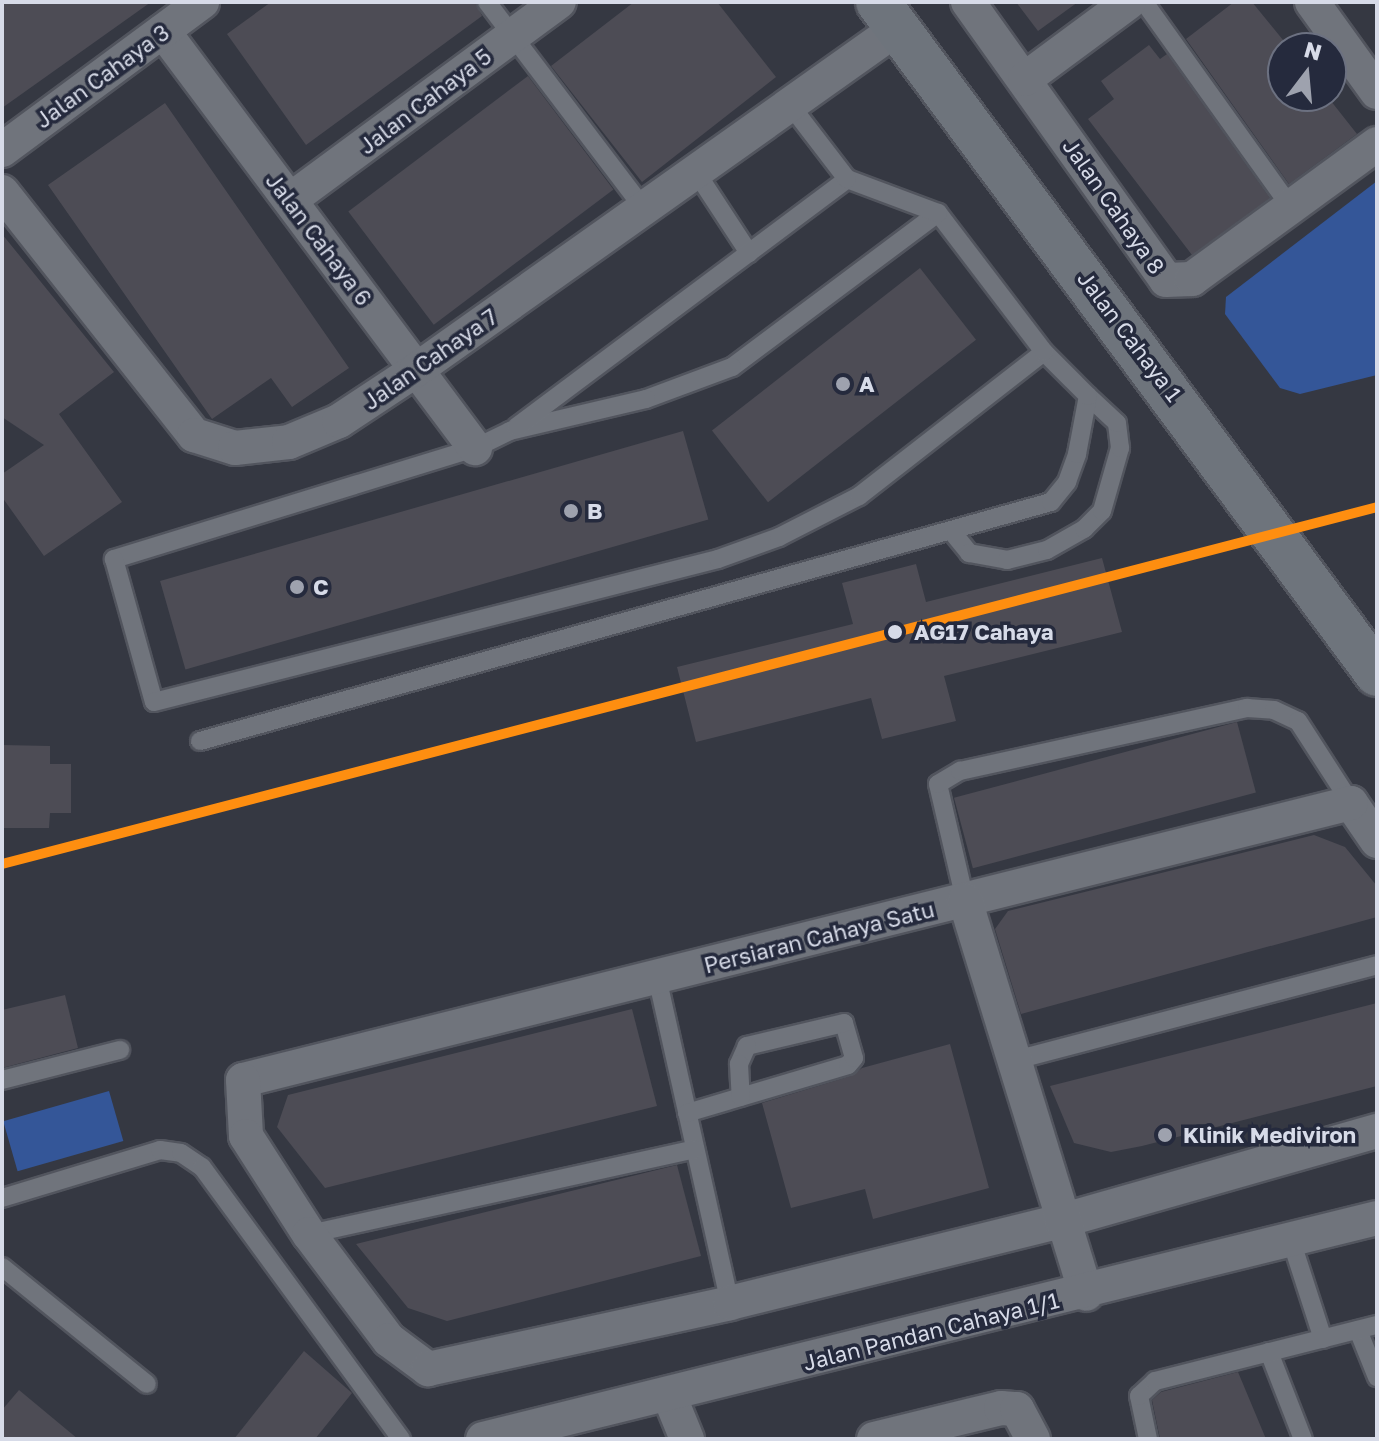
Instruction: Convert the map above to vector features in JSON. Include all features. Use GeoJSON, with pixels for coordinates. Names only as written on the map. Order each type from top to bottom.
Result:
{"type":"FeatureCollection","features":[{"type":"Feature","properties":{"kind":"street","name":"Jalan Cahaya 3"},"geometry":{"type":"LineString","coordinates":[[2,150],[202,2]]}},
{"type":"Feature","properties":{"kind":"street","name":"Jalan Cahaya 5"},"geometry":{"type":"LineString","coordinates":[[290,200],[559,2]]}},
{"type":"Feature","properties":{"kind":"street","name":"Jalan Cahaya 8"},"geometry":{"type":"LineString","coordinates":[[968,2],[1166,280],[1192,279],[1377,144]]}},
{"type":"Feature","properties":{"kind":"street"},"geometry":{"type":"LineString","coordinates":[[1025,79],[1129,2]]}},
{"type":"Feature","properties":{"kind":"street"},"geometry":{"type":"LineString","coordinates":[[1312,2],[1377,92]]}},
{"type":"Feature","properties":{"kind":"street","name":"Jalan Cahaya 7"},"geometry":{"type":"LineString","coordinates":[[2,192],[194,435],[235,448],[289,442],[339,421],[416,370],[791,106],[888,15]]}},
{"type":"Feature","properties":{"kind":"street","name":"Jalan Cahaya 1"},"geometry":{"type":"LineString","coordinates":[[888,15],[1202,432],[1377,674]]}},
{"type":"Feature","properties":{"kind":"street","name":"Jalan Cahaya 6"},"geometry":{"type":"LineString","coordinates":[[163,31],[475,448]]}},
{"type":"Feature","properties":{"kind":"street"},"geometry":{"type":"LineString","coordinates":[[1351,803],[1377,841]]}},
{"type":"Feature","properties":{"kind":"street","name":"Persiaran Cahaya Satu"},"geometry":{"type":"LineString","coordinates":[[309,1234],[246,1136],[243,1080],[1351,803]]}},
{"type":"Feature","properties":{"kind":"street"},"geometry":{"type":"LineString","coordinates":[[965,900],[1061,1221],[1086,1294]]}},
{"type":"Feature","properties":{"kind":"street"},"geometry":{"type":"LineString","coordinates":[[309,1234],[389,1340],[428,1369],[730,1303],[1061,1221],[1377,1131]]}},
{"type":"Feature","properties":{"kind":"street","name":"Jalan Pandan Cahaya 1/1"},"geometry":{"type":"LineString","coordinates":[[505,1436],[1086,1294],[1377,1218]]}},
{"type":"Feature","properties":{"kind":"street"},"geometry":{"type":"LineString","coordinates":[[669,1395],[687,1439]]}},
{"type":"Feature","properties":{"kind":"street"},"geometry":{"type":"LineString","coordinates":[[879,1438],[1001,1408],[1017,1409],[1033,1439]]}},
{"type":"Feature","properties":{"kind":"lane"},"geometry":{"type":"LineString","coordinates":[[487,2],[644,209]]}},
{"type":"Feature","properties":{"kind":"lane"},"geometry":{"type":"LineString","coordinates":[[1144,2],[1291,207]]}},
{"type":"Feature","properties":{"kind":"lane"},"geometry":{"type":"LineString","coordinates":[[791,106],[847,179],[938,213],[1044,352],[1117,423],[1120,448],[1102,511],[1084,529],[1047,550],[1007,560],[969,553],[953,533]]}},
{"type":"Feature","properties":{"kind":"lane"},"geometry":{"type":"LineString","coordinates":[[696,172],[749,253]]}},
{"type":"Feature","properties":{"kind":"lane"},"geometry":{"type":"LineString","coordinates":[[847,179],[510,431],[475,448],[114,559],[154,702],[703,563],[779,537],[859,496],[1044,352]]}},
{"type":"Feature","properties":{"kind":"lane"},"geometry":{"type":"LineString","coordinates":[[510,431],[646,399],[732,367],[938,213]]}},
{"type":"Feature","properties":{"kind":"lane"},"geometry":{"type":"LineString","coordinates":[[200,741],[953,533],[1051,502],[1067,482],[1077,454],[1088,396]]}},
{"type":"Feature","properties":{"kind":"lane"},"geometry":{"type":"LineString","coordinates":[[965,900],[938,784],[960,771],[1247,708],[1274,710],[1298,721],[1351,803]]}},
{"type":"Feature","properties":{"kind":"lane"},"geometry":{"type":"LineString","coordinates":[[1012,1061],[1377,965]]}},
{"type":"Feature","properties":{"kind":"lane"},"geometry":{"type":"LineString","coordinates":[[657,977],[730,1303]]}},
{"type":"Feature","properties":{"kind":"lane"},"geometry":{"type":"LineString","coordinates":[[687,1113],[741,1097],[848,1065],[854,1058],[844,1023],[747,1046],[739,1064],[741,1097]]}},
{"type":"Feature","properties":{"kind":"lane"},"geometry":{"type":"LineString","coordinates":[[2,1080],[120,1050]]}},
{"type":"Feature","properties":{"kind":"lane"},"geometry":{"type":"LineString","coordinates":[[309,1234],[695,1149]]}},
{"type":"Feature","properties":{"kind":"lane"},"geometry":{"type":"LineString","coordinates":[[2,1198],[160,1150],[181,1153],[202,1167],[401,1439]]}},
{"type":"Feature","properties":{"kind":"lane"},"geometry":{"type":"LineString","coordinates":[[1291,1240],[1323,1339]]}},
{"type":"Feature","properties":{"kind":"lane"},"geometry":{"type":"LineString","coordinates":[[2,1267],[147,1384]]}},
{"type":"Feature","properties":{"kind":"lane"},"geometry":{"type":"LineString","coordinates":[[1148,1439],[1139,1396],[1155,1381],[1377,1325]]}},
{"type":"Feature","properties":{"kind":"lane"},"geometry":{"type":"LineString","coordinates":[[1358,1330],[1377,1377]]}},
{"type":"Feature","properties":{"kind":"lane"},"geometry":{"type":"LineString","coordinates":[[1269,1352],[1303,1439]]}},
{"type":"Feature","properties":{"kind":"water"},"geometry":{"type":"Polygon","coordinates":[[[1377,181],[1377,375],[1300,394],[1280,388],[1225,314],[1226,297],[1377,181]]]}},
{"type":"Feature","properties":{"kind":"water"},"geometry":{"type":"Polygon","coordinates":[[[109,1091],[123,1141],[18,1171],[3,1121],[109,1091]]]}},
{"type":"Feature","properties":{"kind":"building"},"geometry":{"type":"Polygon","coordinates":[[[2,2],[151,2],[2,108],[2,2]]]}},
{"type":"Feature","properties":{"kind":"building"},"geometry":{"type":"Polygon","coordinates":[[[271,2],[475,2],[482,16],[306,145],[227,34],[271,2]]]}},
{"type":"Feature","properties":{"kind":"building"},"geometry":{"type":"Polygon","coordinates":[[[634,2],[717,2],[776,77],[642,182],[551,66],[634,2]]]}},
{"type":"Feature","properties":{"kind":"building"},"geometry":{"type":"Polygon","coordinates":[[[1016,2],[1078,2],[1038,31],[1016,2]]]}},
{"type":"Feature","properties":{"kind":"building"},"geometry":{"type":"Polygon","coordinates":[[[1234,2],[1252,2],[1276,32],[1267,32],[1267,112],[1340,112],[1357,134],[1289,184],[1186,39],[1234,2]]]}},
{"type":"Feature","properties":{"kind":"building"},"geometry":{"type":"Polygon","coordinates":[[[1149,45],[1160,59],[1167,54],[1270,198],[1192,255],[1088,119],[1114,99],[1101,81],[1149,45]]]}},
{"type":"Feature","properties":{"kind":"building"},"geometry":{"type":"Polygon","coordinates":[[[528,76],[613,189],[434,325],[348,211],[528,76]]]}},
{"type":"Feature","properties":{"kind":"building"},"geometry":{"type":"Polygon","coordinates":[[[165,103],[349,368],[292,407],[271,378],[212,419],[48,185],[165,103]]]}},
{"type":"Feature","properties":{"kind":"building"},"geometry":{"type":"Polygon","coordinates":[[[2,234],[114,372],[59,414],[122,502],[44,556],[2,497],[2,474],[44,445],[2,417],[2,234]]]}},
{"type":"Feature","properties":{"kind":"building","name":"A"},"geometry":{"type":"Polygon","coordinates":[[[920,268],[976,340],[768,502],[712,431],[920,268]]]}},
{"type":"Feature","properties":{"kind":"building"},"geometry":{"type":"Polygon","coordinates":[[[683,431],[708,519],[185,669],[160,581],[683,431]]]}},
{"type":"Feature","properties":{"kind":"building","name":"AG17 Cahaya"},"geometry":{"type":"Polygon","coordinates":[[[1102,558],[1122,632],[944,676],[956,721],[882,739],[871,698],[696,742],[677,667],[853,624],[842,583],[916,564],[926,602],[1102,558]]]}},
{"type":"Feature","properties":{"kind":"building"},"geometry":{"type":"Polygon","coordinates":[[[1237,722],[1256,793],[973,868],[954,798],[1237,722]]]}},
{"type":"Feature","properties":{"kind":"building"},"geometry":{"type":"Polygon","coordinates":[[[2,745],[50,746],[50,764],[71,764],[71,813],[50,813],[49,828],[2,828],[2,745]]]}},
{"type":"Feature","properties":{"kind":"building"},"geometry":{"type":"Polygon","coordinates":[[[1314,835],[1345,847],[1377,886],[1377,917],[1021,1014],[995,929],[1008,911],[1314,835]]]}},
{"type":"Feature","properties":{"kind":"building"},"geometry":{"type":"Polygon","coordinates":[[[65,995],[78,1048],[2,1068],[2,1010],[65,995]]]}},
{"type":"Feature","properties":{"kind":"building"},"geometry":{"type":"Polygon","coordinates":[[[1377,1003],[1377,1086],[1142,1146],[1111,1152],[1074,1143],[1050,1086],[1377,1003]]]}},
{"type":"Feature","properties":{"kind":"building"},"geometry":{"type":"Polygon","coordinates":[[[632,1009],[657,1106],[325,1188],[277,1127],[288,1095],[632,1009]]]}},
{"type":"Feature","properties":{"kind":"building"},"geometry":{"type":"Polygon","coordinates":[[[950,1044],[989,1188],[873,1219],[865,1189],[791,1208],[762,1103],[851,1076],[862,1068],[950,1044]]]}},
{"type":"Feature","properties":{"kind":"building"},"geometry":{"type":"Polygon","coordinates":[[[677,1165],[701,1256],[447,1321],[408,1308],[356,1244],[677,1165]]]}},
{"type":"Feature","properties":{"kind":"building"},"geometry":{"type":"Polygon","coordinates":[[[304,1351],[352,1393],[315,1439],[234,1439],[304,1351]]]}},
{"type":"Feature","properties":{"kind":"building"},"geometry":{"type":"Polygon","coordinates":[[[1238,1372],[1266,1439],[1160,1439],[1152,1400],[1161,1392],[1238,1372]]]}},
{"type":"Feature","properties":{"kind":"building"},"geometry":{"type":"Polygon","coordinates":[[[19,1390],[78,1439],[2,1439],[2,1410],[19,1390]]]}},
{"type":"Feature","properties":{"kind":"transit line"},"geometry":{"type":"LineString","coordinates":[[2,864],[1377,507]]}},
{"type":"Feature","properties":{"kind":"place","name":"A"},"geometry":{"type":"Point","coordinates":[843,384]}},
{"type":"Feature","properties":{"kind":"place","name":"B"},"geometry":{"type":"Point","coordinates":[571,511]}},
{"type":"Feature","properties":{"kind":"place","name":"C"},"geometry":{"type":"Point","coordinates":[297,587]}},
{"type":"Feature","properties":{"kind":"place","name":"AG17 Cahaya"},"geometry":{"type":"Point","coordinates":[895,632]}},
{"type":"Feature","properties":{"kind":"place","name":"Klinik Mediviron"},"geometry":{"type":"Point","coordinates":[1165,1135]}}]}
